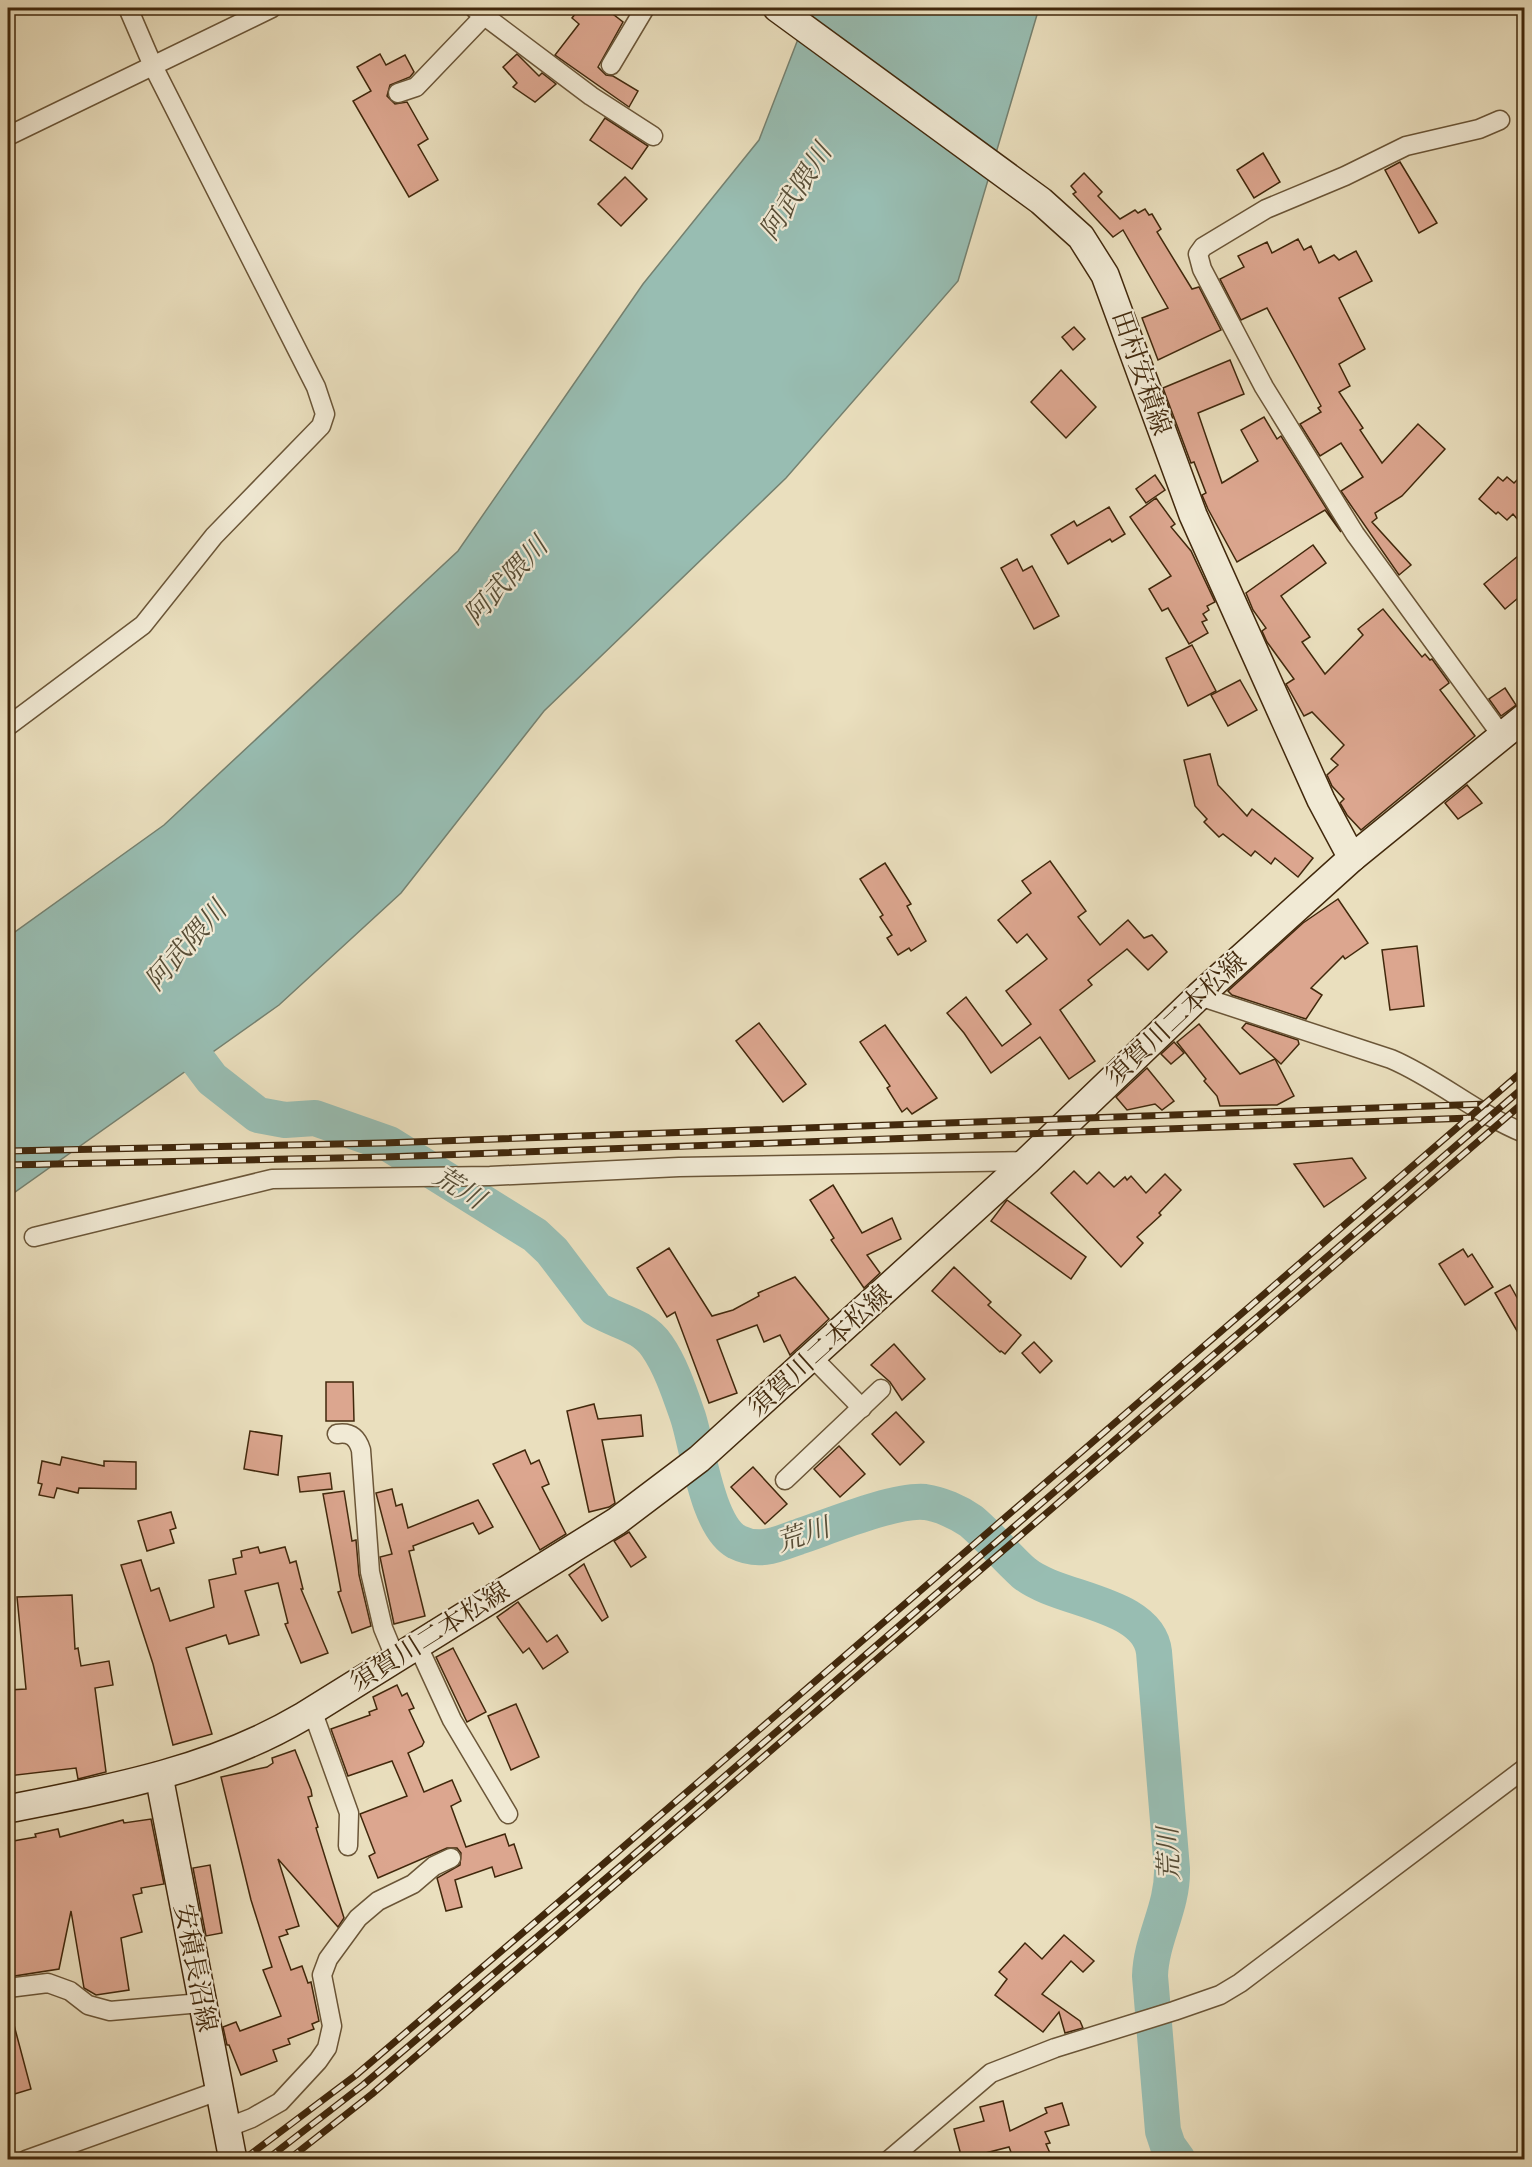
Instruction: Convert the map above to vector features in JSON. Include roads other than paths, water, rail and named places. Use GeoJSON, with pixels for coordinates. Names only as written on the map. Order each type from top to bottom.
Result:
{"type":"FeatureCollection","features":[{"type":"Feature","properties":{"kind":"main road","name":"田村安積線"},"geometry":{"type":"LineString","coordinates":[[777,8],[1012,179],[1081,237],[1105,274],[1193,515],[1321,800],[1353,858]]}},
{"type":"Feature","properties":{"kind":"main road","name":"須賀川二本松線"},"geometry":{"type":"LineString","coordinates":[[8,1809],[159,1776],[250,1746],[617,1521],[699,1459],[813,1358],[1027,1161],[1198,996],[1353,858],[1524,718]]}},
{"type":"Feature","properties":{"kind":"main road","name":"安積長沼線"},"geometry":{"type":"LineString","coordinates":[[159,1776],[233,2160]]}},
{"type":"Feature","properties":{"kind":"street"},"geometry":{"type":"LineString","coordinates":[[8,726],[143,625],[214,536],[321,426],[325,414],[316,387],[153,66],[128,8]]}},
{"type":"Feature","properties":{"kind":"street"},"geometry":{"type":"LineString","coordinates":[[8,136],[272,8]]}},
{"type":"Feature","properties":{"kind":"street"},"geometry":{"type":"LineString","coordinates":[[612,65],[645,8]]}},
{"type":"Feature","properties":{"kind":"street"},"geometry":{"type":"LineString","coordinates":[[398,93],[416,87],[479,12],[582,90],[652,136]]}},
{"type":"Feature","properties":{"kind":"street"},"geometry":{"type":"LineString","coordinates":[[1500,120],[1479,129],[1406,146],[1345,176],[1266,209],[1203,247],[1198,254],[1203,269],[1264,387],[1355,534],[1502,736]]}},
{"type":"Feature","properties":{"kind":"street"},"geometry":{"type":"LineString","coordinates":[[1198,996],[1414,1068],[1458,1098],[1524,1133]]}},
{"type":"Feature","properties":{"kind":"street"},"geometry":{"type":"LineString","coordinates":[[34,1237],[272,1179],[489,1176],[679,1167],[1027,1161]]}},
{"type":"Feature","properties":{"kind":"street"},"geometry":{"type":"LineString","coordinates":[[813,1358],[862,1408]]}},
{"type":"Feature","properties":{"kind":"street"},"geometry":{"type":"LineString","coordinates":[[785,1480],[881,1389]]}},
{"type":"Feature","properties":{"kind":"street"},"geometry":{"type":"LineString","coordinates":[[337,1434],[346,1433],[354,1437],[361,1450],[370,1572],[383,1628],[406,1651],[452,1720],[508,1814]]}},
{"type":"Feature","properties":{"kind":"street"},"geometry":{"type":"LineString","coordinates":[[312,1710],[350,1813],[348,1846]]}},
{"type":"Feature","properties":{"kind":"street"},"geometry":{"type":"LineString","coordinates":[[890,2160],[992,2073],[1055,2048],[1174,2012],[1220,1995],[1240,1983],[1524,1769]]}},
{"type":"Feature","properties":{"kind":"street"},"geometry":{"type":"LineString","coordinates":[[226,2128],[252,2118],[279,2102],[312,2068],[327,2048],[332,2026],[322,1975],[328,1959],[362,1914],[385,1896],[413,1884],[434,1866],[451,1858]]}},
{"type":"Feature","properties":{"kind":"street"},"geometry":{"type":"LineString","coordinates":[[8,1988],[48,1983],[70,1991],[88,2006],[110,2011],[201,2003]]}},
{"type":"Feature","properties":{"kind":"street"},"geometry":{"type":"LineString","coordinates":[[26,2160],[218,2091]]}},
{"type":"Feature","properties":{"kind":"water","name":"阿武隈川"},"geometry":{"type":"Polygon","coordinates":[[[810,8],[1039,8],[958,281],[786,478],[544,711],[401,893],[279,1005],[8,1197],[8,937],[164,825],[458,551],[643,284],[759,140],[810,8]]]}},
{"type":"Feature","properties":{"kind":"waterway","name":"荒川"},"geometry":{"type":"LineString","coordinates":[[169,1022],[212,1079],[258,1115],[285,1120],[315,1118],[389,1144],[535,1235],[552,1251],[596,1309],[637,1328],[651,1339],[667,1362],[688,1417],[711,1504],[718,1520],[737,1542],[753,1547],[768,1547],[880,1509],[912,1502],[931,1503],[949,1509],[971,1521],[1024,1573],[1058,1590],[1119,1612],[1136,1622],[1148,1635],[1154,1652],[1172,1869],[1169,1897],[1154,1949],[1150,1976],[1163,2131],[1168,2146],[1178,2160]]}},
{"type":"Feature","properties":{"kind":"railway"},"geometry":{"type":"LineString","coordinates":[[243,2160],[356,2075],[1524,1070]]}},
{"type":"Feature","properties":{"kind":"railway"},"geometry":{"type":"LineString","coordinates":[[266,2160],[363,2085],[624,1863],[1524,1087]]}},
{"type":"Feature","properties":{"kind":"railway"},"geometry":{"type":"LineString","coordinates":[[288,2160],[372,2094],[1524,1102]]}},
{"type":"Feature","properties":{"kind":"railway"},"geometry":{"type":"LineString","coordinates":[[8,1151],[383,1143],[1486,1104]]}},
{"type":"Feature","properties":{"kind":"railway"},"geometry":{"type":"LineString","coordinates":[[8,1165],[384,1157],[1471,1118]]}}]}
